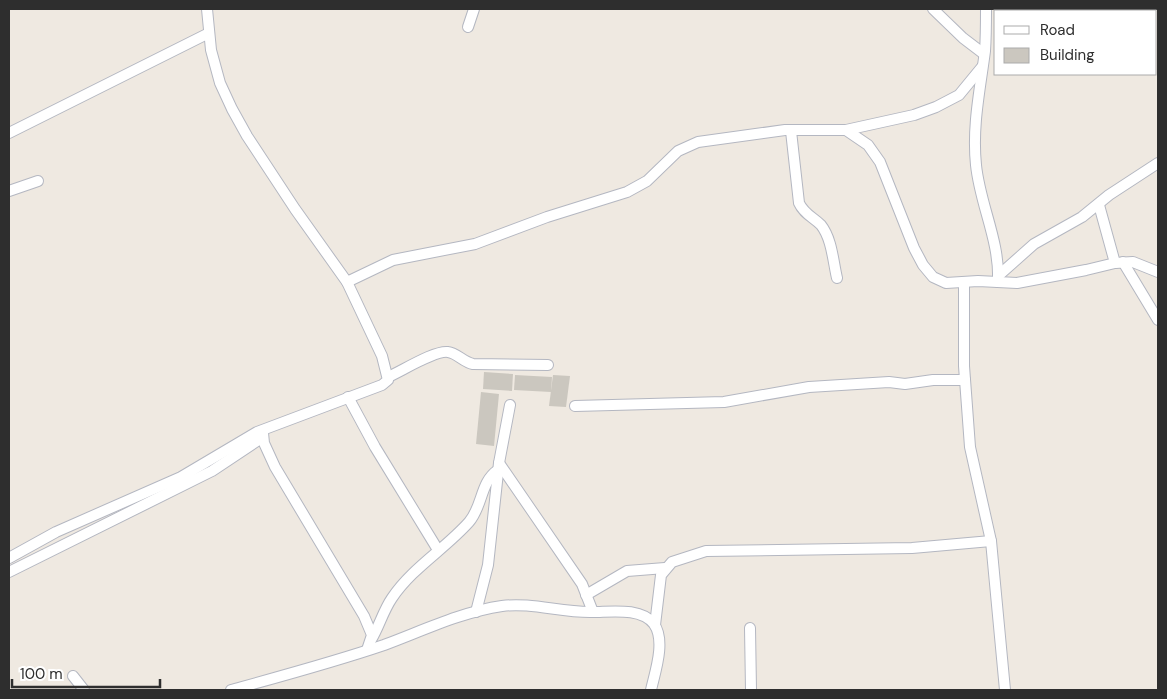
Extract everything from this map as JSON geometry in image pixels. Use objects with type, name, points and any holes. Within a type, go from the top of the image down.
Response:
[{"type":"street","points":[[207,9],[209,33],[220,83],[247,136],[295,210],[347,282],[369,324],[388,377]]},
{"type":"street","points":[[468,26],[474,9]]},
{"type":"street","points":[[932,9],[963,38],[984,54]]},
{"type":"street","points":[[986,9],[984,54],[975,121],[976,167],[998,255],[998,279]]},
{"type":"street","points":[[9,133],[209,33]]},
{"type":"street","points":[[347,282],[393,260],[475,244],[547,217],[627,192],[647,181],[678,151],[698,142],[791,130],[846,130],[914,115],[960,95],[982,67]]},
{"type":"street","points":[[791,130],[799,203],[803,210],[820,224],[825,232],[837,278]]},
{"type":"street","points":[[846,130],[868,145],[880,162],[923,265],[933,278],[946,283],[998,279],[1017,283],[1119,262],[1133,262],[1158,272]]},
{"type":"street","points":[[998,279],[1034,244],[1074,222],[1158,163]]},
{"type":"street","points":[[9,190],[38,181]]},
{"type":"street","points":[[1099,205],[1119,262],[1158,320]]},
{"type":"street","points":[[964,282],[965,380],[970,446],[991,541],[1005,690]]},
{"type":"street","points":[[9,558],[56,532],[181,477],[263,434],[348,397],[382,385],[388,377],[444,352],[456,354],[462,360],[473,364],[548,365]]},
{"type":"street","points":[[575,406],[724,402],[810,387],[965,380]]},
{"type":"street","points":[[348,397],[374,448],[438,550]]},
{"type":"street","points":[[476,612],[488,565],[499,467],[510,405]]},
{"type":"street","points":[[9,572],[212,471],[263,434]]},
{"type":"street","points":[[263,434],[275,467],[351,590],[370,627],[371,640]]},
{"type":"street","points":[[368,650],[392,598],[438,550],[468,523],[476,512],[487,479],[499,467]]},
{"type":"street","points":[[499,467],[582,584],[593,612]]},
{"type":"street","points":[[651,690],[659,642],[654,625],[661,575],[672,562],[706,551],[830,548],[886,549],[991,541]]},
{"type":"street","points":[[586,595],[627,571],[665,568]]},
{"type":"street","points":[[232,690],[368,650],[476,612],[504,606],[593,612],[613,611],[641,616],[654,625]]},
{"type":"street","points":[[750,628],[751,690]]},
{"type":"street","points":[[73,676],[84,690]]},
{"type":"building","points":[[484,372],[513,374],[512,391],[483,389]]},
{"type":"building","points":[[515,375],[552,377],[551,392],[514,390]]},
{"type":"building","points":[[553,375],[570,376],[566,407],[549,406]]},
{"type":"building","points":[[481,392],[499,394],[494,446],[476,444]]}]
